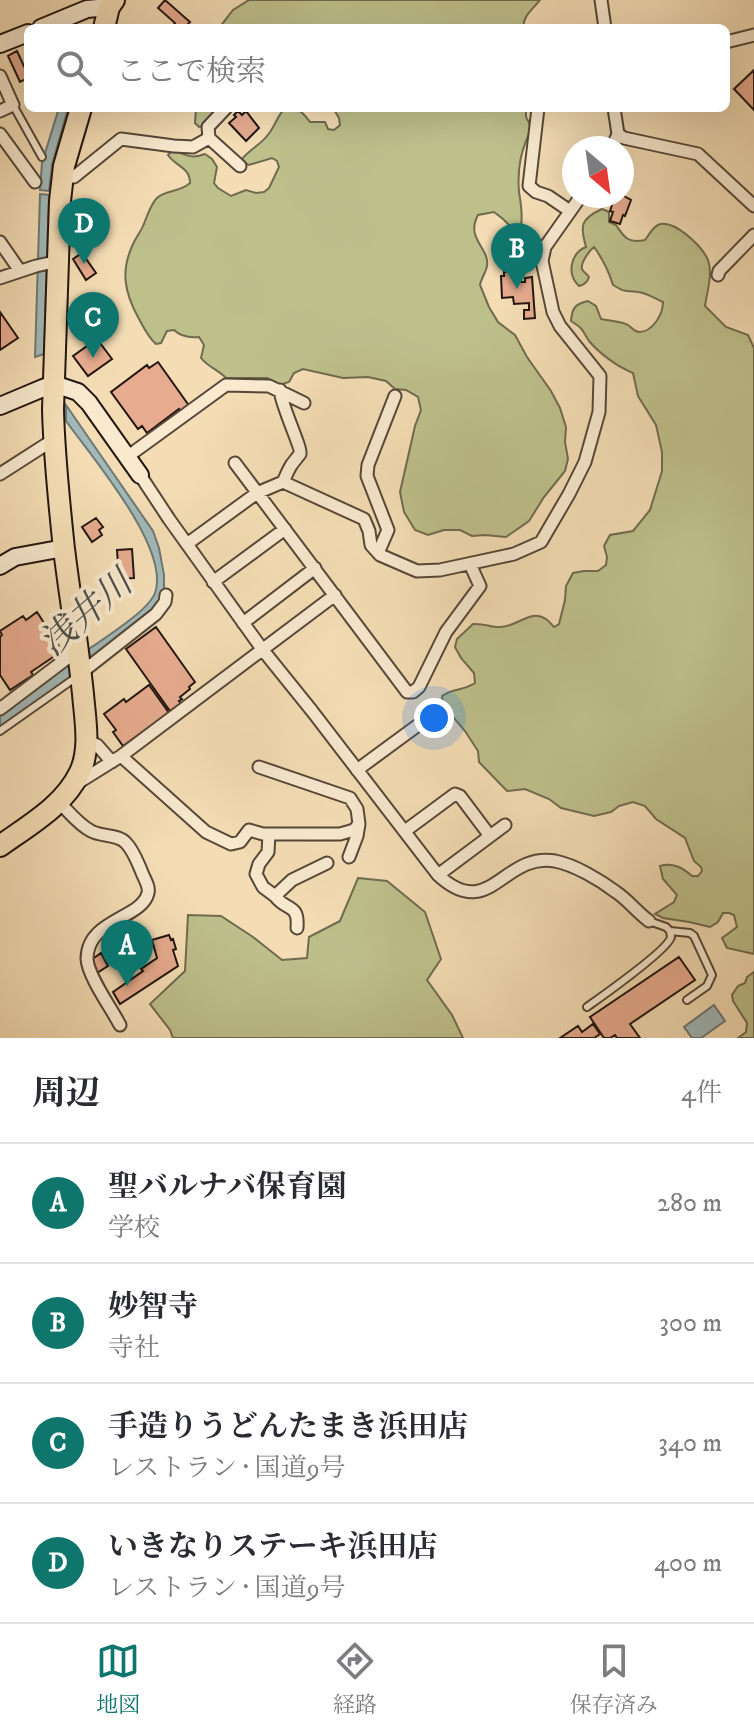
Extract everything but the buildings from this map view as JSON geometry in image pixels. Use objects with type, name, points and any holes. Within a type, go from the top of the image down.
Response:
[{"type":"highway","points":[[105,24],[108,2]]},
{"type":"highway","points":[[0,846],[65,795],[81,770],[86,740],[80,662],[53,440],[54,384],[48,263],[64,166],[80,112]]},
{"type":"street","points":[[601,0],[604,24]]},
{"type":"street","points":[[51,24],[108,2]]},
{"type":"street","points":[[0,44],[24,35]]},
{"type":"street","points":[[730,41],[754,35]]},
{"type":"street","points":[[0,76],[13,105],[0,111]]},
{"type":"street","points":[[222,112],[208,127],[209,138],[240,166]]},
{"type":"street","points":[[538,112],[529,186],[570,211]]},
{"type":"street","points":[[615,112],[618,134],[624,138],[698,154],[754,206]]},
{"type":"street","points":[[0,134],[35,182]]},
{"type":"street","points":[[63,177],[74,177],[121,139],[193,147],[209,138]]},
{"type":"street","points":[[283,482],[364,519],[371,545],[378,553],[417,571],[428,572],[514,554],[541,542],[577,478],[599,412],[600,376],[560,326],[553,312],[542,261],[545,247],[572,208]]},
{"type":"street","points":[[718,275],[754,235]]},
{"type":"street","points":[[0,242],[20,271]]},
{"type":"street","points":[[0,278],[48,263]]},
{"type":"street","points":[[1,403],[54,384],[83,395],[262,649],[438,875],[450,886],[468,893],[488,887],[529,862],[557,862],[615,891],[649,921]]},
{"type":"street","points":[[127,457],[223,386],[262,385],[280,390],[304,403]]},
{"type":"street","points":[[187,544],[257,493],[283,482],[299,456],[301,449],[283,409],[280,390]]},
{"type":"street","points":[[378,553],[388,530],[367,476],[368,465],[395,396]]},
{"type":"street","points":[[0,474],[53,440]]},
{"type":"street","points":[[235,463],[407,692],[419,687],[446,632],[480,586],[470,564]]},
{"type":"street","points":[[213,582],[285,529]]},
{"type":"street","points":[[0,566],[15,557],[64,548]]},
{"type":"street","points":[[243,623],[315,568]]},
{"type":"street","points":[[0,709],[156,614],[166,595]]},
{"type":"street","points":[[120,1025],[90,973],[88,948],[99,931],[143,901],[148,895],[148,887],[124,841],[88,830],[65,795],[335,595]]},
{"type":"street","points":[[357,770],[425,720]]},
{"type":"street","points":[[86,740],[116,759],[221,841],[235,844],[249,830],[269,834],[340,834],[354,830],[359,824]]},
{"type":"street","points":[[259,767],[350,798],[357,809],[359,824],[349,857]]},
{"type":"street","points":[[405,831],[455,794],[460,796],[490,836]]},
{"type":"street","points":[[438,875],[505,825]]},
{"type":"street","points":[[269,834],[268,852],[256,874],[263,887],[295,911],[297,928]]},
{"type":"street","points":[[275,896],[292,880],[327,863]]},
{"type":"lane","points":[[13,105],[42,157]]},
{"type":"lane","points":[[0,731],[80,662]]},
{"type":"lane","points":[[649,921],[670,931],[694,936],[712,975],[707,986],[687,1000]]},
{"type":"lane","points":[[587,1007],[666,944],[671,938],[670,931]]},
{"type":"green space","points":[[249,0],[540,0],[524,24],[222,24],[233,10]]},
{"type":"green space","points":[[196,112],[219,112],[207,125],[199,127],[195,123]]},
{"type":"green space","points":[[300,112],[310,122],[325,122],[328,129],[334,130],[340,125],[335,112],[526,112],[532,128],[519,167],[521,226],[514,230],[494,212],[478,215],[474,231],[487,260],[480,285],[498,322],[515,335],[560,408],[566,427],[568,459],[565,471],[529,521],[506,537],[472,536],[460,530],[444,530],[428,535],[415,530],[404,512],[400,492],[421,410],[418,397],[406,390],[395,389],[386,381],[368,377],[343,378],[303,369],[294,373],[289,382],[280,385],[267,378],[226,378],[201,358],[204,345],[199,337],[167,331],[161,343],[156,344],[139,319],[127,290],[125,272],[130,252],[157,198],[190,183],[185,170],[168,155],[171,152],[190,156],[205,154],[217,167],[214,183],[231,196],[246,190],[264,192],[279,167],[277,161],[272,158],[249,165],[242,159],[267,136],[280,114]]},
{"type":"green space","points":[[602,209],[609,212],[609,222],[630,240],[645,240],[656,226],[664,224],[679,229],[693,241],[705,254],[709,265],[705,306],[726,327],[748,335],[754,348],[754,954],[727,948],[722,938],[737,927],[734,915],[723,913],[718,922],[710,927],[655,914],[674,902],[677,895],[663,879],[660,866],[678,866],[692,876],[698,876],[702,871],[694,861],[685,838],[656,819],[645,806],[633,802],[594,816],[561,808],[525,789],[507,791],[479,762],[478,751],[443,705],[442,696],[475,683],[474,673],[455,647],[457,639],[473,624],[507,626],[540,616],[554,627],[559,624],[566,586],[573,573],[598,571],[606,565],[604,546],[610,535],[633,531],[650,510],[662,471],[662,452],[656,425],[638,396],[633,373],[604,355],[571,321],[575,307],[588,301],[596,306],[601,319],[625,324],[638,332],[653,326],[661,312],[663,302],[613,285],[594,247],[582,266],[589,277],[587,281],[579,286],[572,276],[574,259],[586,247],[584,224],[589,216]]},
{"type":"green space","points":[[358,878],[387,881],[425,912],[441,959],[427,980],[452,1015],[463,1038],[173,1038],[150,1004],[185,971],[188,915],[221,916],[282,960],[307,958],[309,937],[340,921]]},
{"type":"green space","points":[[754,972],[754,1038],[738,1038],[746,1032],[747,1023],[732,995]]},
{"type":"water","points":[[58,112],[67,112],[52,165],[49,191],[40,190],[42,163]]},
{"type":"water","points":[[40,194],[49,195],[44,354],[35,357]]},
{"type":"water","points":[[66,405],[153,531],[164,575],[164,597],[160,606],[90,663],[89,649],[126,623],[151,600],[157,574],[151,552],[126,504],[66,421]]},
{"type":"water","points":[[69,663],[70,677],[0,728],[0,715]]},
{"type":"water","points":[[714,1005],[725,1021],[701,1038],[692,1038],[684,1027]]},
{"type":"place","name":"いきなりステーキ浜田店","points":[[84,264]]},
{"type":"place","name":"妙智寺","points":[[517,289]]},
{"type":"place","name":"手造りうどんたまき浜田店","points":[[93,358]]},
{"type":"place","name":"聖バルナバ保育園","points":[[127,986]]},
{"type":"water label","name":"浅井川","points":[[85,612]]}]
